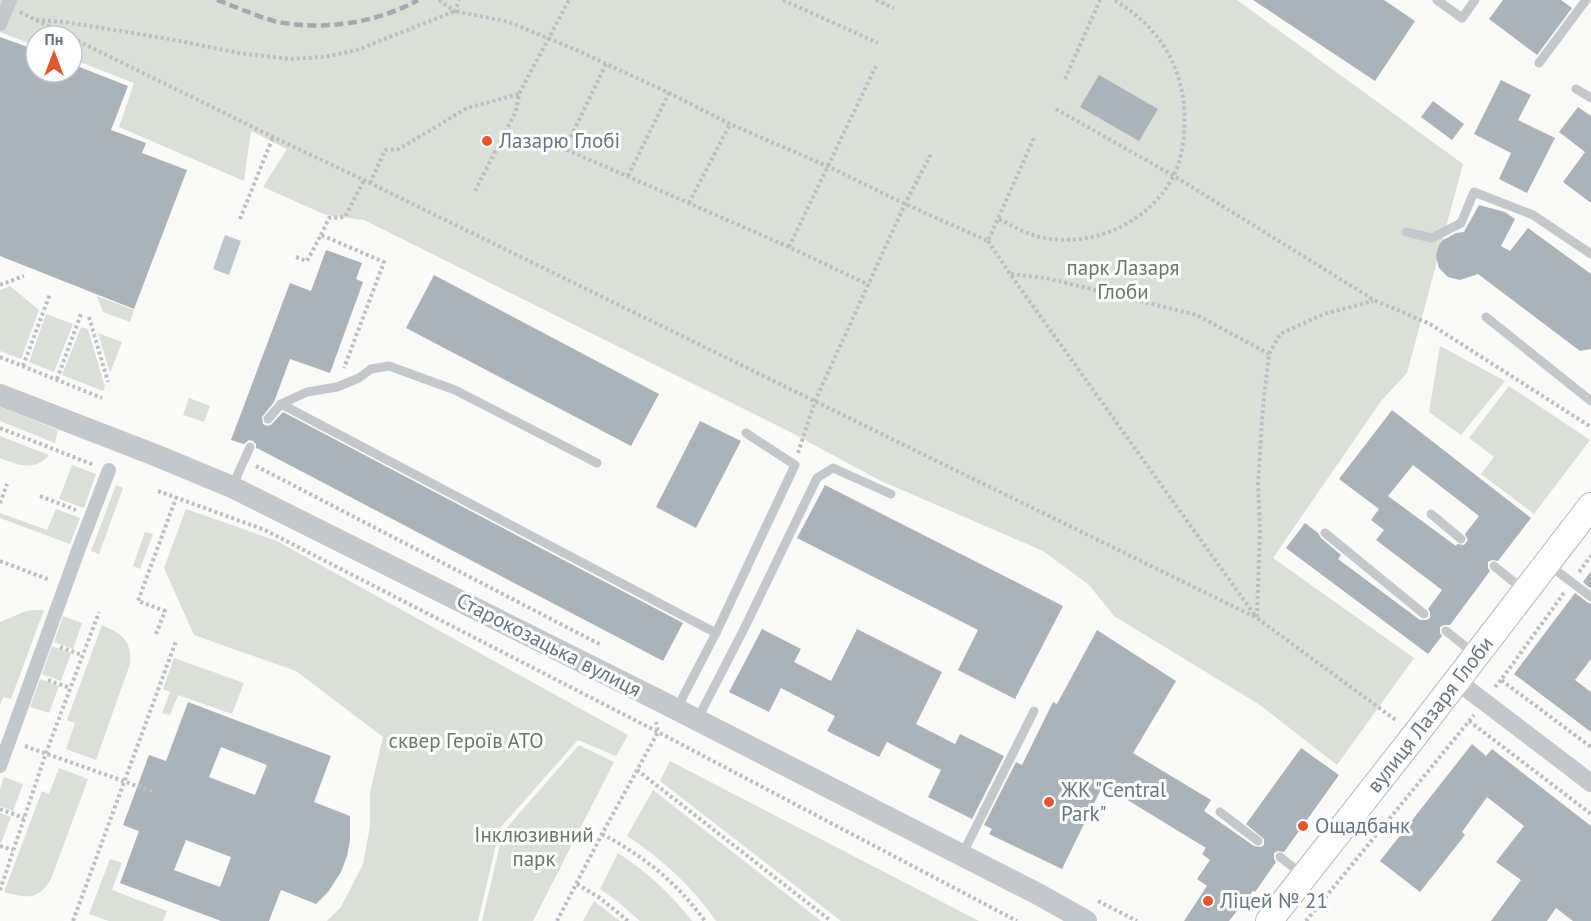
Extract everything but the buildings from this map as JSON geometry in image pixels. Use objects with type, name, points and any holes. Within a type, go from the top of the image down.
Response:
[{"type":"main road","name":"вулиця Лазаря Глоби","points":[[1269,921],[1591,506]]},
{"type":"street","points":[[0,24],[9,2]]},
{"type":"street","name":"Старокозацька вулиця","points":[[0,395],[232,487],[666,714],[697,720],[1038,894],[1086,921]]},
{"type":"street","points":[[0,766],[109,470]]},
{"type":"street","points":[[1457,681],[1591,783]]},
{"type":"lane","points":[[1437,0],[1462,18],[1475,0]]},
{"type":"lane","points":[[1539,63],[1586,0]]},
{"type":"lane","points":[[1576,89],[1591,98]]},
{"type":"lane","points":[[1406,232],[1432,238],[1461,223],[1474,192],[1533,215],[1591,254]]},
{"type":"lane","points":[[1486,317],[1591,401]]},
{"type":"lane","points":[[267,419],[281,404],[307,392],[337,387],[359,378],[371,369],[389,366],[455,390],[597,463]]},
{"type":"lane","points":[[281,404],[716,633]]},
{"type":"lane","points":[[666,714],[716,633],[795,465],[746,434]]},
{"type":"lane","points":[[232,487],[250,447]]},
{"type":"lane","points":[[697,720],[818,478],[833,468],[891,494]]},
{"type":"lane","points":[[1431,514],[1461,539]]},
{"type":"lane","points":[[1325,533],[1424,614]]},
{"type":"lane","points":[[1547,563],[1591,597]]},
{"type":"lane","points":[[1494,566],[1525,592]]},
{"type":"lane","points":[[1446,631],[1477,655]]},
{"type":"lane","points":[[962,855],[1034,711]]},
{"type":"lane","points":[[1220,812],[1258,842]]},
{"type":"lane","points":[[1280,857],[1304,875]]},
{"type":"path","points":[[439,0],[455,11],[509,22],[606,64],[988,241],[1257,618]]},
{"type":"path","points":[[36,20],[65,22],[239,53],[289,59],[324,57],[357,50],[455,11],[459,0]]},
{"type":"path","points":[[475,191],[516,111],[519,94],[569,0]]},
{"type":"path","points":[[783,0],[878,43]]},
{"type":"path","points":[[876,0],[894,8]]},
{"type":"path","points":[[1065,79],[1100,0]]},
{"type":"path","points":[[999,219],[1021,231],[1046,238],[1071,240],[1096,236],[1120,228],[1141,214],[1159,197],[1174,176],[1183,146],[1186,116],[1182,85],[1171,56],[1153,30],[1130,9],[1114,0]]},
{"type":"path","points":[[9,2],[44,24]]},
{"type":"path","points":[[84,44],[1257,618],[1415,735]]},
{"type":"path","points":[[606,64],[565,149],[869,285]]},
{"type":"path","points":[[789,248],[876,66]]},
{"type":"path","points":[[628,176],[669,93]]},
{"type":"path","points":[[370,183],[385,150],[399,149],[467,108],[519,94]]},
{"type":"path","points":[[1056,109],[1174,176],[1374,300],[1430,324],[1591,427]]},
{"type":"path","points":[[689,203],[730,123]]},
{"type":"path","points":[[240,219],[273,137]]},
{"type":"path","points":[[988,241],[1034,138]]},
{"type":"path","points":[[795,465],[815,401],[905,204],[932,152]]},
{"type":"path","points":[[296,257],[307,261],[328,218],[345,217],[364,180]]},
{"type":"path","points":[[321,235],[384,262],[337,387]]},
{"type":"path","points":[[1010,274],[1046,278],[1197,315],[1269,354]]},
{"type":"path","points":[[0,285],[24,276]]},
{"type":"path","points":[[24,366],[50,294]]},
{"type":"path","points":[[1257,618],[1260,530],[1258,483],[1269,354],[1280,334],[1324,314],[1374,300]]},
{"type":"path","points":[[57,379],[81,314]]},
{"type":"path","points":[[89,317],[108,382]]},
{"type":"path","points":[[0,357],[102,398]]},
{"type":"path","points":[[0,428],[109,470]]},
{"type":"path","points":[[0,503],[7,484]]},
{"type":"path","points":[[158,491],[265,530],[658,732],[1017,921]]},
{"type":"path","points":[[40,496],[92,516]]},
{"type":"path","points":[[156,634],[165,611],[138,601],[176,498]]},
{"type":"path","points":[[1591,556],[1501,680],[1591,747]]},
{"type":"path","points":[[0,561],[66,585]]},
{"type":"path","points":[[0,890],[46,753],[99,612]]},
{"type":"path","points":[[73,921],[176,641]]},
{"type":"path","points":[[45,642],[82,656]]},
{"type":"path","points":[[33,674],[70,688]]},
{"type":"path","points":[[557,921],[666,714]]},
{"type":"path","points":[[1306,921],[1469,721],[1591,814]]},
{"type":"path","points":[[9,740],[154,792]]},
{"type":"path","points":[[637,770],[831,921]]},
{"type":"path","points":[[0,809],[24,818]]},
{"type":"path","points":[[602,834],[649,862],[688,899],[705,921]]},
{"type":"path","points":[[0,846],[13,850]]},
{"type":"path","points":[[577,884],[600,898],[628,921]]},
{"type":"green space","name":"парк Лазаря Глоби","points":[[0,0],[1237,0],[1463,164],[1407,373],[1381,401],[1273,558],[1414,658],[1337,765],[1260,705],[1114,616],[1089,585],[1043,551],[879,480],[792,433],[364,220],[326,215],[263,187],[287,149],[251,131],[244,181],[119,127],[134,83],[84,64],[84,24],[24,24],[24,41],[0,32]]},
{"type":"green space","points":[[10,286],[39,310],[21,359],[0,351],[0,290]]},
{"type":"green space","points":[[97,296],[134,310],[130,322],[103,312]]},
{"type":"green space","points":[[46,314],[73,324],[54,372],[29,362]]},
{"type":"green space","points":[[81,327],[88,329],[105,387],[103,391],[62,375]]},
{"type":"green space","points":[[98,333],[122,342],[110,373]]},
{"type":"green space","points":[[1440,346],[1505,381],[1461,435],[1429,412]]},
{"type":"green space","points":[[1509,386],[1590,440],[1534,514],[1481,474],[1494,457],[1469,438]]},
{"type":"green space","points":[[189,398],[210,406],[204,422],[183,415]]},
{"type":"green space","points":[[0,407],[58,430],[55,443],[0,421]]},
{"type":"green space","points":[[0,436],[49,455],[38,464],[26,466],[0,458]]},
{"type":"green space","points":[[72,465],[96,474],[84,508],[59,499]]},
{"type":"green space","points":[[116,485],[123,488],[99,554],[91,551]]},
{"type":"green space","points":[[56,509],[80,518],[70,544],[0,518],[0,513],[47,530]]},
{"type":"green space","name":"сквер Героїв АТО","points":[[186,509],[277,541],[628,735],[616,756],[578,740],[500,828],[478,921],[327,921],[341,907],[363,864],[370,826],[370,792],[383,737],[296,671],[194,635],[164,568]]},
{"type":"green space","points":[[145,532],[153,534],[140,569],[133,566]]},
{"type":"green space","points":[[44,610],[11,699],[3,697],[0,705],[0,622],[26,611]]},
{"type":"green space","points":[[63,616],[82,623],[73,649],[54,642]]},
{"type":"green space","points":[[102,625],[120,635],[127,643],[130,664],[96,760],[66,749],[75,723],[67,720]]},
{"type":"green space","points":[[52,646],[71,653],[61,681],[42,674]]},
{"type":"green space","points":[[174,658],[244,683],[232,714],[178,695],[170,715],[162,713],[170,692],[163,689]]},
{"type":"green space","points":[[40,679],[59,686],[49,713],[30,707]]},
{"type":"green space","name":"Інклюзивний парк","points":[[579,745],[614,762],[533,921],[482,921],[503,832]]},
{"type":"green space","points":[[670,761],[979,921],[841,921],[660,781]]},
{"type":"green space","points":[[59,768],[88,779],[51,879],[41,891],[31,896],[4,892],[42,791],[49,794]]},
{"type":"green space","points":[[4,777],[23,784],[13,811],[0,806],[0,789]]},
{"type":"green space","points":[[653,790],[821,921],[716,921],[676,874],[627,836]]},
{"type":"green space","points":[[0,813],[11,817],[1,843],[0,843]]},
{"type":"green space","points":[[618,853],[658,884],[692,921],[640,921],[600,889]]},
{"type":"green space","points":[[110,859],[122,863],[112,890],[167,911],[163,921],[109,921],[89,914]]},
{"type":"green space","points":[[594,901],[620,921],[583,921]]},
{"type":"shaded area","points":[[225,235],[241,241],[229,275],[213,269]]},
{"type":"railway","points":[[217,0],[278,22],[308,25],[357,22],[388,13],[418,0]]},
{"type":"place","name":"Лазарю Глобі","points":[[487,141]]},
{"type":"place","name":"ЖК \"Central Park\"","points":[[1049,802]]},
{"type":"place","name":"Ощадбанк","points":[[1303,826]]},
{"type":"place","name":"Ліцей № 21","points":[[1208,901]]}]
